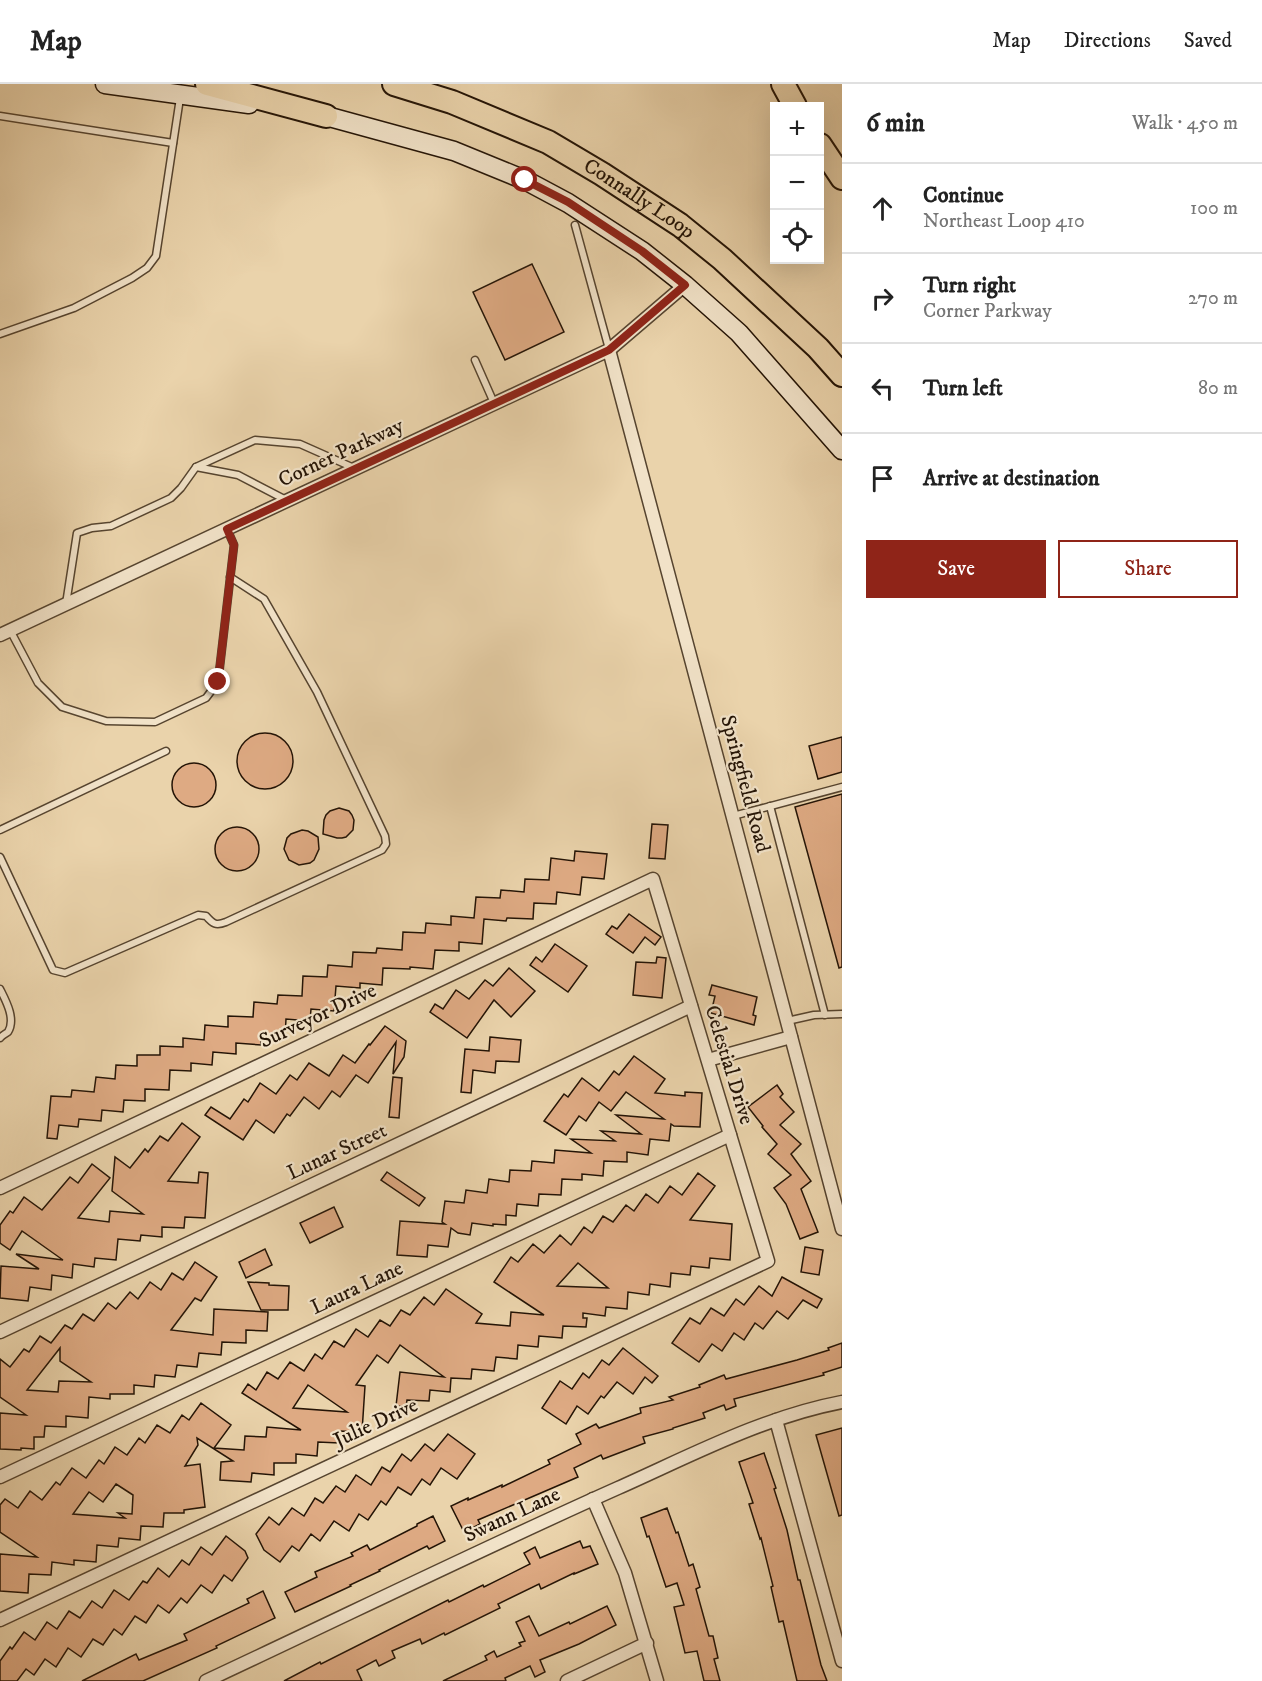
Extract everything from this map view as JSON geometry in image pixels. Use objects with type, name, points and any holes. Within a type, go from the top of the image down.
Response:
[{"type":"highway","points":[[207,84],[326,116]]},
{"type":"highway","name":"Connally Loop","points":[[394,84],[452,102],[548,142],[602,174],[680,225],[722,259],[818,348],[842,375]]},
{"type":"highway","points":[[783,84],[793,102]]},
{"type":"highway","points":[[824,152],[842,178]]},
{"type":"main road","points":[[105,84],[326,116],[454,152],[525,180],[568,202],[642,251],[685,285],[739,333],[842,450]]},
{"type":"street","name":"Corner Parkway","points":[[5,632],[609,350],[685,285]]},
{"type":"street","name":"Springfield Road","points":[[609,350],[842,1229]]},
{"type":"street","name":"Celestial Drive","points":[[653,879],[768,1261]]},
{"type":"street","name":"Surveyor Drive","points":[[0,1188],[653,879]]},
{"type":"street","name":"Lunar Street","points":[[0,1332],[691,1006]]},
{"type":"street","points":[[708,1060],[791,1037]]},
{"type":"street","name":"Laura Lane","points":[[0,1477],[730,1134]]},
{"type":"street","name":"Julie Drive","points":[[0,1620],[768,1261]]},
{"type":"street","name":"Swann Lane","points":[[206,1681],[593,1499],[724,1441],[776,1420],[820,1406],[842,1402]]},
{"type":"street","points":[[776,1420],[842,1661]]},
{"type":"street","points":[[593,1499],[625,1573],[657,1681]]},
{"type":"street","points":[[567,1681],[647,1643]]},
{"type":"lane","points":[[0,334],[74,308],[147,268],[156,256],[181,94]]},
{"type":"lane","points":[[0,116],[173,143]]},
{"type":"lane","points":[[575,225],[609,350]]},
{"type":"lane","points":[[474,360],[494,403]]},
{"type":"lane","points":[[66,604],[77,533],[92,528],[111,526],[171,498],[196,467],[255,440],[300,444],[354,469]]},
{"type":"lane","points":[[196,467],[238,475],[287,500]]},
{"type":"lane","points":[[5,632],[38,683],[62,707],[106,721],[155,722],[206,699],[218,682],[234,545],[227,529]]},
{"type":"lane","points":[[0,857],[53,969],[65,973],[198,915],[206,916],[212,923],[218,925],[226,922],[382,849],[386,844],[385,836],[317,692],[264,599],[230,577]]},
{"type":"lane","points":[[0,830],[166,752]]},
{"type":"lane","points":[[733,816],[842,787]]},
{"type":"lane","points":[[770,806],[825,1015]]},
{"type":"lane","points":[[0,989],[8,1006],[10,1021],[8,1032],[0,1038]]},
{"type":"lane","points":[[787,1021],[814,1015],[842,1014]]},
{"type":"building","points":[[532,264],[564,332],[505,360],[473,292]]},
{"type":"building","points":[[259,733],[271,733],[281,737],[289,745],[293,761],[289,777],[281,785],[271,789],[259,789],[249,785],[241,777],[237,767],[237,755],[241,745],[249,737]]},
{"type":"building","points":[[842,737],[842,772],[818,779],[809,746]]},
{"type":"building","points":[[194,763],[203,764],[210,769],[215,776],[215,794],[210,801],[203,806],[194,807],[185,806],[178,801],[173,794],[172,785],[173,776],[178,769],[185,764]]},
{"type":"building","points":[[842,794],[842,967],[839,968],[795,807]]},
{"type":"building","points":[[339,808],[349,811],[352,815],[353,830],[342,838],[323,834],[326,815]]},
{"type":"building","points":[[652,824],[668,825],[665,859],[649,858]]},
{"type":"building","points":[[237,827],[246,828],[253,833],[258,840],[258,858],[253,865],[246,870],[237,871],[228,870],[221,865],[216,858],[215,849],[216,840],[221,833],[228,828]]},
{"type":"building","points":[[302,830],[318,837],[319,849],[314,860],[299,865],[289,860],[284,849],[287,838]]},
{"type":"building","points":[[575,851],[607,854],[604,879],[582,877],[580,895],[557,892],[556,904],[534,903],[533,919],[507,918],[506,921],[484,919],[482,944],[459,942],[459,951],[435,950],[433,969],[383,968],[382,985],[360,983],[360,988],[336,986],[334,1011],[311,1009],[310,1021],[286,1019],[285,1038],[261,1036],[261,1045],[236,1043],[236,1054],[213,1052],[212,1065],[191,1063],[191,1071],[170,1070],[169,1090],[145,1089],[145,1101],[124,1100],[123,1112],[102,1110],[101,1121],[79,1119],[78,1127],[59,1125],[57,1139],[47,1138],[51,1096],[71,1097],[72,1090],[94,1092],[96,1077],[115,1079],[116,1065],[137,1066],[137,1055],[160,1055],[160,1046],[183,1047],[183,1038],[204,1040],[205,1025],[228,1027],[228,1016],[253,1017],[254,1002],[277,1004],[278,995],[302,996],[303,976],[327,977],[328,965],[352,967],[353,952],[376,953],[377,948],[402,950],[403,932],[425,933],[426,923],[451,925],[451,916],[474,918],[476,897],[500,898],[501,890],[524,892],[525,879],[549,880],[551,858],[574,861]]},
{"type":"building","points":[[629,914],[661,937],[655,945],[645,937],[633,953],[606,934],[612,926],[617,929]]},
{"type":"building","points":[[555,944],[587,966],[568,992],[530,965],[536,957],[542,962]]},
{"type":"building","points":[[657,957],[666,958],[662,998],[633,995],[636,962],[656,963]]},
{"type":"building","points":[[509,968],[535,991],[511,1017],[494,1000],[467,1038],[430,1012],[435,1004],[443,1009],[456,990],[469,999],[485,980],[493,986]]},
{"type":"building","points":[[712,985],[757,997],[753,1015],[756,1016],[754,1025],[711,1013],[715,996],[709,995]]},
{"type":"building","points":[[385,1026],[406,1041],[404,1057],[393,1074],[396,1042],[368,1083],[356,1075],[340,1097],[332,1091],[319,1109],[304,1097],[290,1116],[287,1114],[274,1133],[256,1120],[243,1140],[205,1115],[211,1107],[230,1119],[244,1099],[248,1102],[260,1083],[276,1094],[290,1075],[297,1080],[309,1063],[329,1076],[343,1055],[355,1063]]},
{"type":"building","points":[[490,1037],[521,1040],[519,1062],[496,1061],[495,1073],[473,1070],[471,1093],[461,1092],[465,1049],[489,1051]]},
{"type":"building","points":[[634,1056],[665,1079],[655,1093],[685,1096],[685,1092],[702,1093],[700,1127],[671,1124],[669,1141],[650,1139],[648,1155],[627,1152],[627,1162],[604,1161],[603,1176],[582,1174],[582,1180],[562,1179],[561,1195],[539,1194],[538,1206],[517,1204],[516,1216],[506,1215],[506,1225],[472,1223],[470,1235],[458,1233],[451,1228],[448,1247],[428,1245],[427,1257],[397,1255],[400,1221],[445,1224],[442,1222],[445,1201],[464,1203],[466,1190],[487,1193],[489,1179],[509,1182],[510,1170],[531,1171],[532,1161],[554,1163],[555,1150],[591,1153],[571,1139],[615,1141],[601,1131],[641,1134],[616,1115],[664,1119],[626,1092],[611,1111],[599,1102],[586,1121],[579,1116],[566,1135],[544,1121],[564,1094],[568,1097],[582,1078],[599,1091],[614,1071],[619,1075]]},
{"type":"building","points":[[393,1077],[402,1078],[399,1118],[389,1117]]},
{"type":"building","points":[[777,1085],[783,1094],[780,1097],[794,1112],[780,1125],[801,1144],[791,1154],[811,1181],[801,1189],[818,1232],[800,1239],[786,1204],[774,1188],[791,1175],[768,1154],[777,1144],[748,1107]]},
{"type":"building","points":[[182,1123],[200,1137],[168,1181],[198,1183],[199,1172],[208,1173],[205,1218],[185,1217],[184,1228],[162,1227],[162,1237],[141,1235],[140,1241],[118,1239],[116,1260],[95,1258],[94,1267],[73,1264],[72,1278],[52,1275],[51,1290],[30,1287],[28,1301],[0,1298],[1,1266],[39,1269],[16,1254],[63,1260],[22,1231],[10,1250],[0,1243],[0,1225],[10,1211],[13,1213],[24,1197],[42,1210],[70,1177],[78,1183],[92,1164],[110,1178],[78,1218],[109,1222],[110,1211],[143,1214],[112,1191],[115,1157],[130,1168],[145,1149],[148,1152],[160,1136],[168,1141]]},
{"type":"building","points":[[387,1172],[425,1198],[419,1206],[381,1180]]},
{"type":"building","points":[[698,1173],[715,1186],[690,1220],[732,1224],[730,1260],[710,1258],[709,1268],[691,1266],[690,1275],[671,1273],[670,1287],[650,1284],[649,1295],[628,1292],[627,1309],[606,1307],[605,1316],[583,1313],[583,1318],[587,1318],[586,1327],[563,1326],[562,1338],[539,1336],[538,1347],[518,1345],[517,1359],[496,1357],[494,1371],[472,1369],[471,1379],[451,1378],[450,1392],[430,1390],[429,1401],[407,1400],[406,1407],[396,1406],[400,1372],[444,1377],[400,1345],[388,1363],[377,1355],[356,1385],[365,1386],[362,1432],[340,1431],[339,1443],[318,1442],[317,1456],[296,1454],[296,1463],[274,1463],[274,1475],[252,1473],[251,1482],[220,1480],[221,1462],[233,1461],[197,1438],[198,1445],[185,1466],[200,1464],[205,1507],[184,1510],[184,1513],[164,1513],[163,1527],[141,1526],[140,1540],[119,1538],[118,1547],[97,1545],[96,1562],[74,1560],[74,1565],[52,1562],[51,1575],[29,1574],[28,1593],[0,1591],[0,1554],[37,1557],[0,1532],[0,1505],[5,1499],[18,1508],[30,1491],[42,1500],[56,1482],[60,1485],[72,1468],[86,1478],[99,1460],[104,1464],[115,1447],[127,1455],[139,1438],[145,1443],[157,1425],[170,1433],[182,1415],[189,1420],[201,1403],[231,1425],[214,1448],[244,1450],[245,1436],[266,1437],[267,1427],[301,1430],[242,1393],[248,1384],[256,1390],[267,1372],[278,1379],[290,1362],[304,1371],[315,1354],[322,1359],[334,1341],[344,1347],[356,1329],[368,1337],[380,1320],[390,1326],[401,1310],[410,1315],[424,1297],[434,1305],[446,1289],[482,1314],[476,1323],[510,1326],[511,1312],[544,1315],[494,1282],[511,1257],[518,1262],[533,1244],[544,1253],[560,1235],[571,1245],[584,1227],[592,1233],[603,1216],[613,1222],[626,1205],[634,1211],[646,1194],[658,1203],[670,1186],[682,1195]],"holes":[[[578,1263],[608,1288],[557,1286]],[[308,1385],[347,1412],[293,1408]],[[116,1484],[133,1495],[132,1514],[118,1513],[125,1518],[73,1514],[89,1492],[103,1502]]]},
{"type":"building","points":[[334,1207],[343,1227],[310,1243],[300,1223]]},
{"type":"building","points":[[805,1247],[823,1250],[819,1275],[801,1272]]},
{"type":"building","points":[[265,1249],[272,1265],[246,1278],[239,1262]]},
{"type":"building","points":[[195,1262],[217,1277],[201,1301],[195,1298],[171,1330],[213,1335],[214,1309],[268,1312],[267,1331],[246,1330],[246,1343],[222,1342],[221,1355],[199,1353],[197,1367],[177,1365],[175,1377],[155,1375],[154,1387],[134,1385],[134,1394],[110,1394],[110,1399],[89,1397],[88,1418],[66,1416],[66,1427],[45,1426],[44,1437],[34,1437],[34,1449],[0,1449],[0,1413],[26,1415],[0,1397],[0,1359],[10,1367],[24,1349],[29,1352],[40,1336],[51,1343],[65,1325],[72,1329],[83,1314],[94,1321],[108,1303],[116,1309],[130,1292],[138,1299],[150,1282],[161,1290],[172,1273],[183,1280]],"holes":[[[60,1348],[60,1361],[91,1382],[59,1381],[58,1392],[27,1390]]]},
{"type":"building","points":[[782,1277],[822,1299],[817,1308],[803,1300],[788,1319],[777,1311],[763,1329],[755,1323],[744,1340],[734,1333],[722,1351],[712,1344],[699,1362],[672,1343],[690,1318],[700,1324],[711,1308],[724,1316],[736,1299],[744,1305],[759,1286],[772,1296]]},
{"type":"building","points":[[248,1282],[289,1286],[288,1310],[261,1310]]},
{"type":"building","points":[[842,1343],[842,1367],[823,1373],[824,1375],[734,1399],[736,1406],[726,1410],[724,1405],[703,1413],[705,1418],[643,1437],[645,1443],[603,1459],[601,1455],[574,1468],[578,1477],[478,1520],[480,1524],[464,1532],[451,1506],[502,1485],[502,1487],[550,1464],[548,1460],[581,1444],[576,1434],[596,1424],[599,1428],[641,1413],[640,1408],[673,1400],[669,1397],[700,1387],[699,1385],[724,1375],[726,1379],[797,1360],[829,1350],[828,1348]]},
{"type":"building","points":[[623,1348],[658,1376],[652,1383],[645,1377],[633,1394],[617,1382],[604,1398],[601,1396],[588,1414],[577,1406],[566,1424],[542,1408],[560,1381],[572,1389],[583,1373],[589,1378],[602,1360],[609,1365]]},
{"type":"building","points":[[842,1428],[842,1515],[839,1516],[816,1435]]},
{"type":"building","points":[[448,1434],[475,1454],[457,1479],[441,1468],[430,1485],[422,1479],[411,1495],[398,1487],[386,1505],[381,1501],[368,1520],[359,1514],[349,1531],[334,1521],[320,1541],[311,1534],[299,1551],[292,1546],[280,1562],[264,1550],[256,1534],[269,1517],[279,1525],[292,1508],[304,1516],[315,1498],[323,1503],[336,1486],[345,1492],[356,1475],[371,1485],[382,1467],[390,1472],[402,1454],[411,1461],[425,1444],[434,1451]]},
{"type":"building","points":[[764,1453],[776,1488],[774,1489],[787,1530],[798,1580],[800,1580],[827,1681],[797,1681],[783,1621],[779,1622],[761,1538],[749,1504],[753,1503],[739,1462]]},
{"type":"building","points":[[667,1508],[689,1566],[693,1564],[700,1587],[696,1589],[709,1636],[713,1636],[718,1658],[714,1659],[720,1681],[704,1681],[697,1651],[685,1653],[674,1607],[684,1605],[677,1583],[666,1587],[641,1518]]},
{"type":"building","points":[[433,1516],[445,1541],[429,1549],[427,1546],[295,1612],[285,1592],[317,1577],[315,1572],[353,1556],[351,1553],[367,1545],[370,1550]]},
{"type":"building","points":[[226,1536],[245,1551],[248,1558],[232,1581],[224,1575],[212,1593],[201,1585],[187,1603],[181,1598],[169,1613],[158,1605],[146,1623],[135,1616],[122,1635],[114,1629],[103,1645],[93,1639],[81,1657],[68,1648],[56,1667],[45,1659],[34,1675],[26,1669],[17,1681],[0,1681],[0,1661],[24,1632],[35,1640],[47,1622],[57,1629],[69,1611],[80,1618],[92,1601],[102,1608],[114,1590],[129,1600],[143,1581],[147,1583],[158,1568],[169,1577],[182,1560],[189,1565],[201,1547],[212,1555]]},
{"type":"building","points":[[580,1541],[583,1548],[590,1546],[598,1564],[541,1589],[539,1584],[498,1604],[500,1608],[445,1635],[444,1633],[422,1644],[420,1639],[392,1651],[395,1658],[379,1666],[376,1660],[357,1670],[362,1681],[284,1681],[448,1600],[449,1602],[483,1585],[484,1587],[530,1564],[524,1553],[535,1547],[540,1558]]},
{"type":"building","points":[[263,1591],[275,1618],[216,1646],[217,1648],[143,1681],[82,1681],[136,1654],[139,1660],[187,1640],[184,1634],[249,1603],[247,1599]]},
{"type":"building","points":[[607,1606],[616,1625],[540,1660],[545,1672],[535,1677],[530,1666],[505,1678],[506,1681],[443,1681],[487,1660],[485,1656],[494,1651],[497,1657],[521,1646],[519,1643],[525,1641],[516,1622],[529,1616],[539,1636]]},
{"type":"route","points":[[218,682],[234,545],[227,529],[609,350],[685,285],[642,251],[568,202],[525,180]]}]
